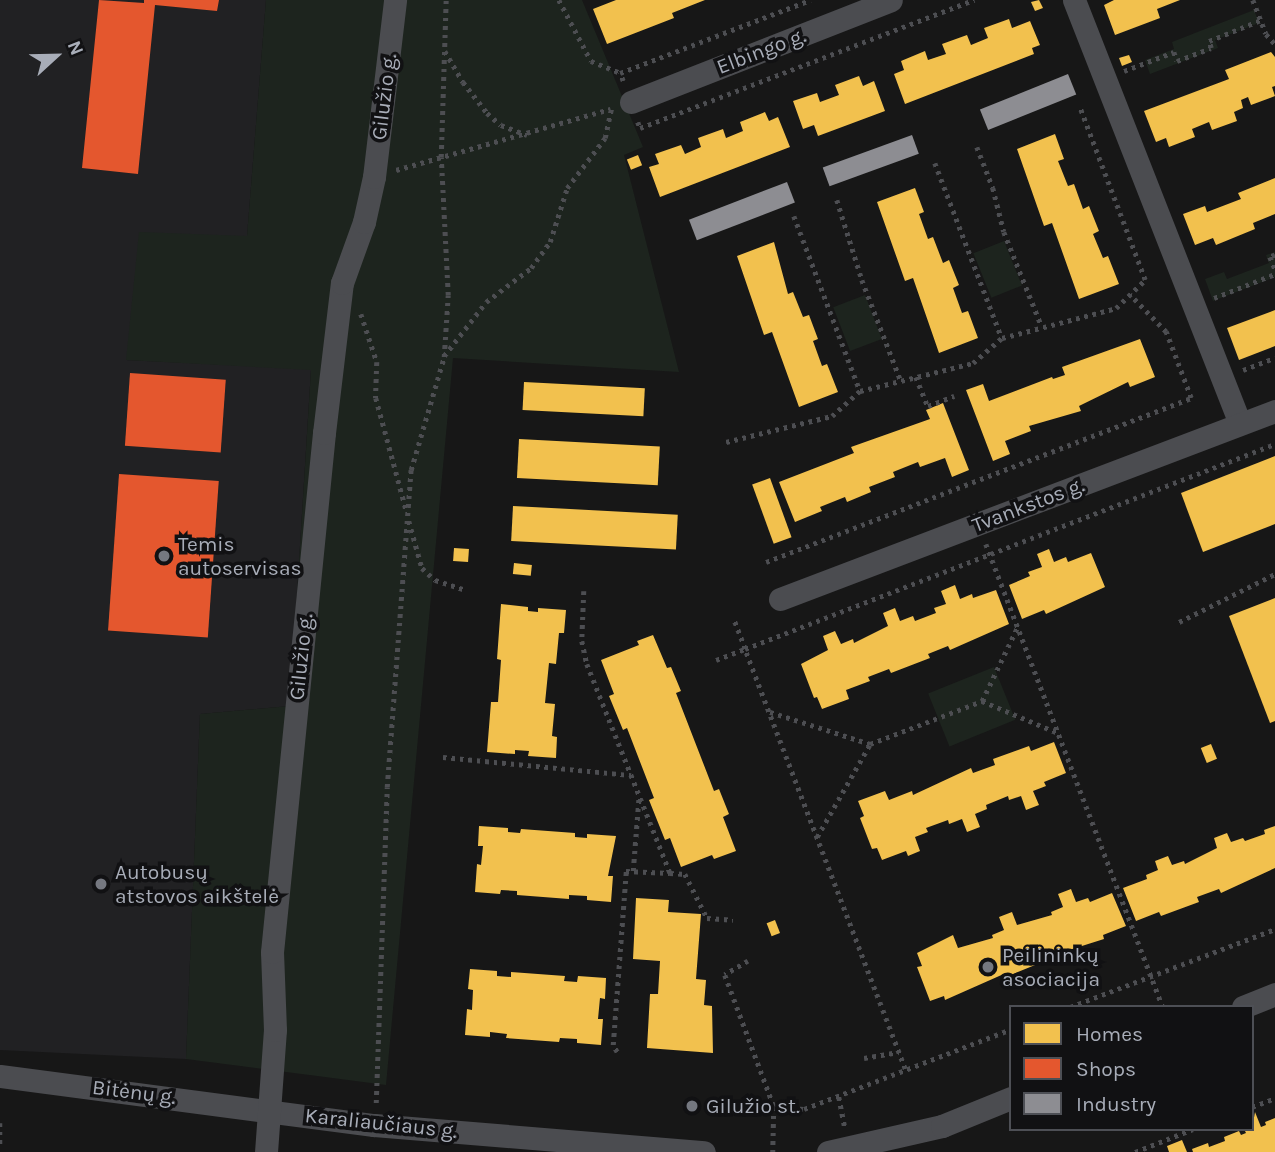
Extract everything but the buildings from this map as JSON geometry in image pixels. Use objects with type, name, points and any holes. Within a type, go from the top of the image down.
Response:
[{"type":"street","name":"Gilužio g.","points":[[266,1152],[275,1030],[273,939],[320,471],[342,283],[364,222],[374,177],[395,0]]},
{"type":"street","name":"Elbingo g.","points":[[621,106],[891,0]]},
{"type":"street","points":[[1074,0],[1240,424]]},
{"type":"street","name":"Tvankstos g.","points":[[780,599],[1275,411]]},
{"type":"street","points":[[1248,1005],[1275,995]]},
{"type":"street","name":"Bitėnų g.","points":[[0,1076],[269,1110]]},
{"type":"street","points":[[828,1152],[942,1126],[1009,1099]]},
{"type":"street","name":"Karaliaučiaus g.","points":[[269,1110],[374,1125],[704,1152]]},
{"type":"path","points":[[374,1125],[387,787],[411,470],[444,357],[448,295],[441,158],[446,0]]},
{"type":"path","points":[[559,0],[591,61],[620,73],[810,0]]},
{"type":"path","points":[[621,106],[640,128],[974,0]]},
{"type":"path","points":[[1253,0],[1266,34],[1275,44]]},
{"type":"path","points":[[1105,78],[1174,52],[1177,61],[1212,48],[1209,41],[1261,20]]},
{"type":"path","points":[[445,50],[463,82],[487,113],[500,125],[528,135]]},
{"type":"path","points":[[444,357],[486,302],[531,268],[550,242],[567,188],[605,138],[621,106],[620,73]]},
{"type":"path","points":[[374,177],[528,135],[621,106]]},
{"type":"path","points":[[726,442],[832,416],[860,391],[973,363],[1002,338],[1116,308],[1130,295],[1145,279],[1080,108]]},
{"type":"path","points":[[977,147],[993,188],[1004,232],[1042,327]]},
{"type":"path","points":[[935,163],[1002,338]]},
{"type":"path","points":[[838,200],[862,280],[901,381]]},
{"type":"path","points":[[794,216],[860,391]]},
{"type":"path","points":[[1194,306],[1275,272],[1270,257],[1275,255]]},
{"type":"path","points":[[346,271],[377,362],[376,398],[408,514],[415,552],[422,568],[435,580],[465,590]]},
{"type":"path","points":[[766,562],[1191,398],[1166,332],[1130,295]]},
{"type":"path","points":[[1222,378],[1275,358]]},
{"type":"path","points":[[916,377],[928,406],[954,396]]},
{"type":"path","points":[[716,660],[1275,444]]},
{"type":"path","points":[[978,524],[1162,1005]]},
{"type":"path","points":[[1179,622],[1275,574]]},
{"type":"path","points":[[584,591],[582,641],[587,664],[670,873]]},
{"type":"path","points":[[733,618],[905,1069]]},
{"type":"path","points":[[769,712],[870,744],[982,701],[1018,626]]},
{"type":"path","points":[[982,701],[1059,733]]},
{"type":"path","points":[[817,837],[870,744]]},
{"type":"path","points":[[443,757],[631,775]]},
{"type":"path","points":[[633,871],[639,794]]},
{"type":"path","points":[[617,1052],[613,1045],[626,871],[685,874],[707,918],[733,920]]},
{"type":"path","points":[[1075,1005],[1275,929]]},
{"type":"path","points":[[748,961],[725,975],[774,1107],[773,1152]]},
{"type":"path","points":[[774,1107],[804,1109],[1009,1030]]},
{"type":"path","points":[[864,1058],[898,1052]]},
{"type":"path","points":[[1254,1106],[1275,1098]]},
{"type":"path","points":[[0,1123],[0,1145]]},
{"type":"path","points":[[1135,1152],[1188,1131]]},
{"type":"shaded area","points":[[0,0],[266,0],[247,236],[126,360],[311,369],[290,706],[200,714],[186,1059],[0,1050]]},
{"type":"shaded area","points":[[266,0],[582,0],[643,147],[624,155],[679,372],[453,358],[386,1085],[186,1059],[200,714],[290,706],[311,370],[126,360],[139,232],[247,236]]},
{"type":"shaded area","points":[[1254,10],[1259,23],[1215,40],[1218,48],[1150,74],[1145,60],[1174,49],[1172,42]]},
{"type":"shaded area","points":[[1004,241],[1022,286],[991,298],[973,253]]},
{"type":"shaded area","points":[[1275,252],[1275,277],[1213,301],[1205,279],[1224,272],[1227,279],[1269,263],[1266,255]]},
{"type":"shaded area","points":[[865,295],[882,339],[850,351],[833,307]]},
{"type":"shaded area","points":[[994,667],[1015,720],[950,746],[928,694]]},
{"type":"place","name":"Temis autoservisas","points":[[164,556]]},
{"type":"place","name":"Autobusų atstovos aikštelė","points":[[101,884]]},
{"type":"place","name":"Peilininkų asociacija","points":[[988,967]]},
{"type":"place","name":"Gilužio st.","points":[[692,1106]]}]
